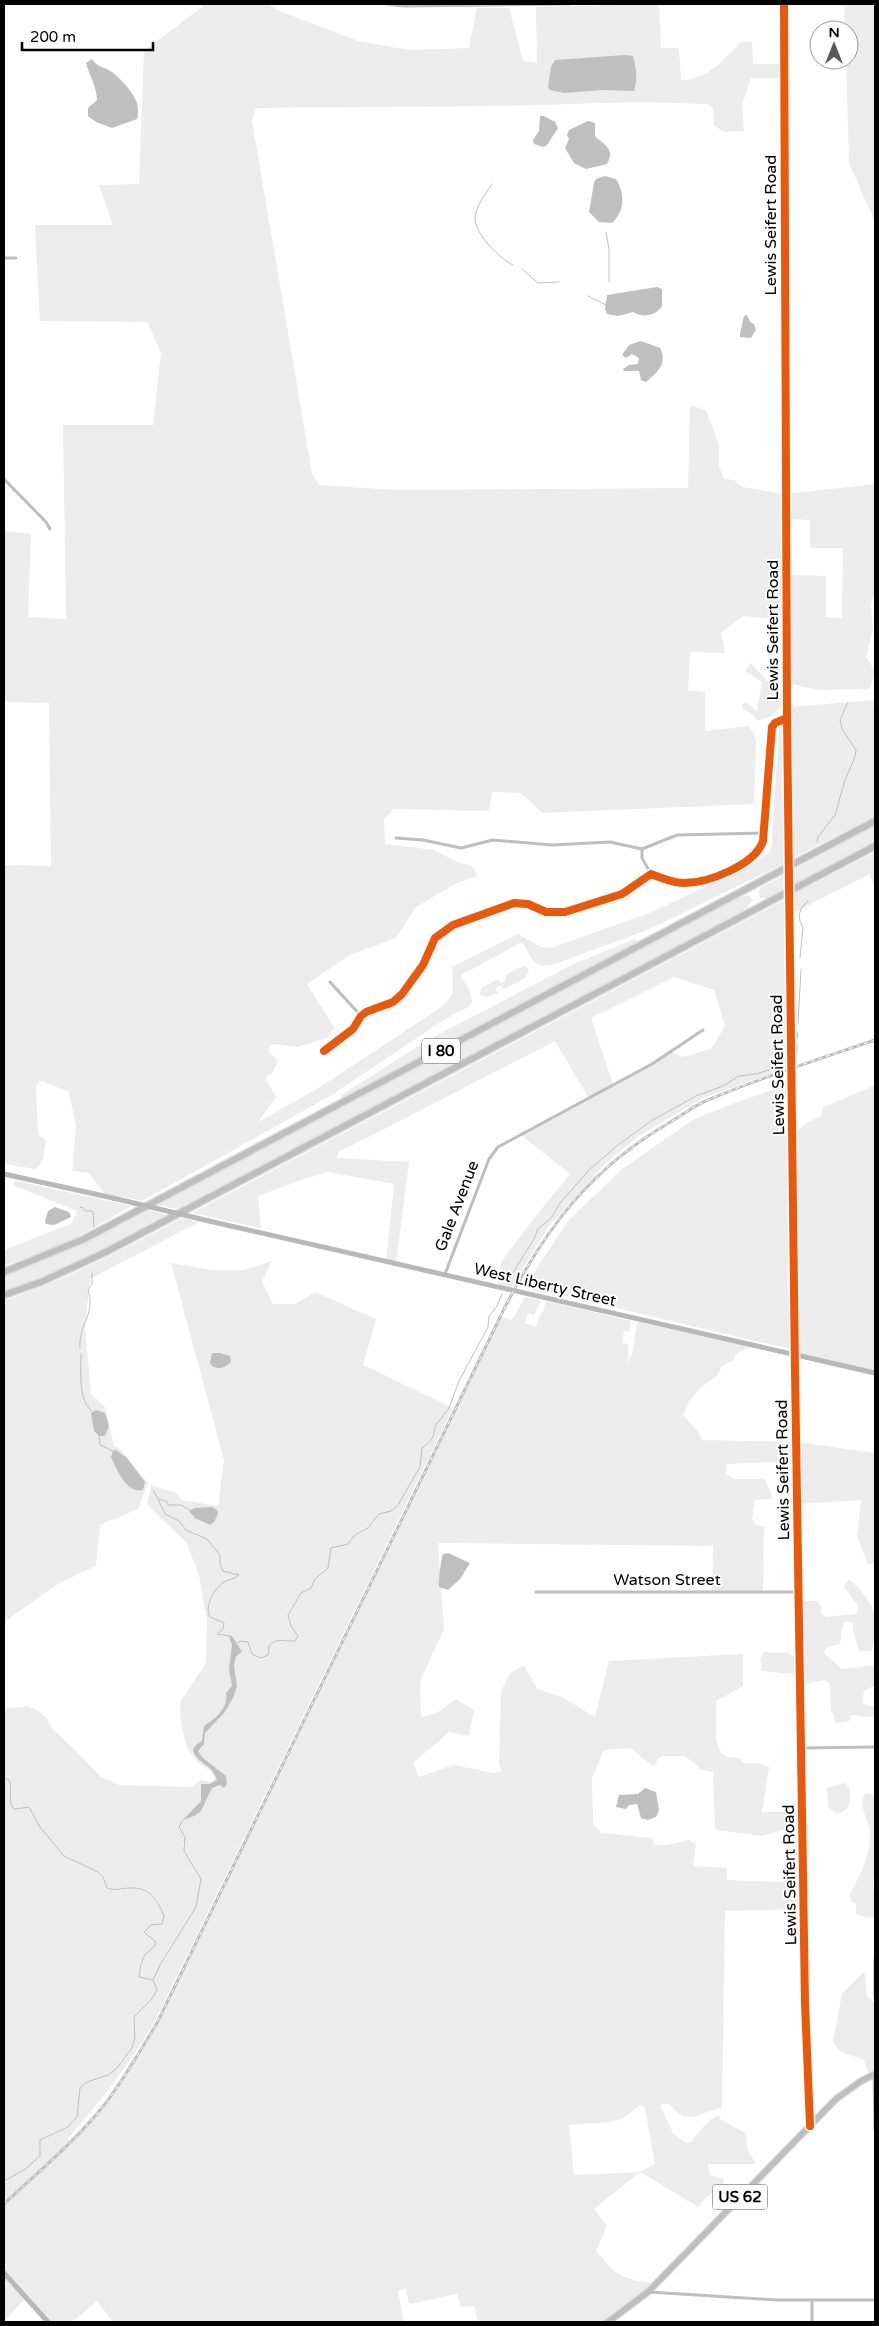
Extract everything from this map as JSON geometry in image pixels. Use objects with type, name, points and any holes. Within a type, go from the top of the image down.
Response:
[{"type":"highway","name":"I 80","points":[[4,1272],[84,1239],[875,821]]},
{"type":"highway","name":"I 80","points":[[4,1296],[104,1254],[875,846]]},
{"type":"main road","name":"US 62","points":[[608,2322],[648,2292],[810,2126],[850,2088],[875,2075]]},
{"type":"street","points":[[386,4],[404,6],[569,4]]},
{"type":"street","name":"Lewis Seifert Road","points":[[784,4],[787,718],[798,1592],[805,2003],[810,2126]]},
{"type":"street","points":[[4,258],[16,258]]},
{"type":"street","points":[[4,479],[46,522],[50,529]]},
{"type":"street","points":[[642,849],[642,858],[651,874],[683,883],[714,876],[749,860],[760,847],[764,833],[772,728],[775,723],[787,718]]},
{"type":"street","points":[[396,838],[424,840],[461,848],[488,840],[552,845],[610,842],[642,849],[677,835],[764,833]]},
{"type":"street","points":[[324,1051],[353,1029],[361,1016],[392,1002],[402,994],[423,965],[435,938],[453,925],[514,902],[528,904],[546,912],[565,912],[622,894],[651,874]]},
{"type":"street","points":[[330,982],[361,1016]]},
{"type":"street","name":"Gale Avenue","points":[[445,1274],[489,1159],[496,1149],[506,1141],[652,1064],[703,1030]]},
{"type":"street","name":"West Liberty Street","points":[[4,1174],[875,1373]]},
{"type":"street","name":"Watson Street","points":[[536,1592],[798,1592]]},
{"type":"street","points":[[802,1748],[875,1746]]},
{"type":"street","points":[[875,1960],[875,1997]]},
{"type":"street","points":[[875,2075],[875,2130]]},
{"type":"street","points":[[4,2273],[48,2322]]},
{"type":"street","points":[[648,2292],[812,2300],[875,2300]]},
{"type":"street","points":[[812,2300],[812,2322]]},
{"type":"shaded area","points":[[206,4],[267,4],[282,12],[358,41],[408,50],[469,48],[477,8],[509,8],[523,61],[537,63],[536,7],[659,4],[661,48],[679,48],[681,80],[699,77],[707,73],[741,42],[752,42],[753,64],[781,64],[781,78],[751,78],[742,105],[744,131],[725,132],[714,126],[713,109],[707,104],[640,102],[503,106],[256,108],[252,121],[312,473],[319,485],[396,490],[688,488],[690,405],[706,410],[719,445],[719,466],[724,479],[734,480],[742,487],[786,494],[875,484],[875,592],[871,605],[873,629],[866,657],[874,672],[869,689],[820,690],[787,683],[787,620],[743,616],[721,633],[725,653],[690,652],[688,690],[705,692],[705,731],[749,726],[756,739],[754,804],[542,813],[521,793],[492,792],[489,811],[394,809],[384,819],[385,844],[434,850],[459,863],[471,865],[478,876],[457,883],[416,907],[396,938],[350,955],[307,984],[334,1027],[328,1038],[297,1047],[272,1044],[268,1050],[278,1062],[272,1073],[265,1078],[276,1097],[258,1122],[317,1089],[443,1006],[453,993],[452,967],[518,934],[541,947],[551,948],[652,912],[754,864],[771,851],[779,727],[783,728],[785,863],[650,929],[552,965],[545,966],[536,963],[522,942],[461,975],[471,994],[472,1002],[468,1007],[442,1021],[330,1096],[142,1201],[104,1193],[89,1173],[72,1171],[76,1126],[69,1092],[42,1081],[36,1085],[38,1134],[46,1141],[42,1162],[35,1169],[4,1164],[4,865],[51,866],[49,703],[4,702],[4,531],[31,534],[28,617],[66,619],[63,425],[153,425],[161,352],[147,322],[40,321],[35,225],[113,225],[99,185],[139,184],[144,51]],"holes":[[[786,519],[810,520],[810,548],[843,548],[842,618],[826,617],[826,576],[786,575]]]},
{"type":"shaded area","points":[[844,4],[875,4],[875,277],[874,220],[849,163],[846,70],[859,70],[859,20],[845,20]]},
{"type":"shaded area","points":[[633,56],[634,60],[636,78],[634,91],[603,90],[564,93],[550,90],[548,87],[551,67],[555,60]]},
{"type":"shaded area","points":[[92,59],[99,66],[112,72],[128,87],[138,106],[137,119],[112,128],[96,122],[88,116],[88,108],[97,100],[96,90],[86,63]]},
{"type":"shaded area","points":[[540,116],[555,122],[558,128],[547,145],[543,147],[534,144],[533,140],[539,131]]},
{"type":"shaded area","points":[[588,121],[595,123],[595,136],[608,148],[610,155],[607,164],[586,169],[574,163],[565,148],[569,139],[567,135],[569,130]]},
{"type":"shaded area","points":[[605,176],[616,179],[622,196],[619,213],[612,223],[599,222],[589,212],[594,183],[596,179]]},
{"type":"shaded area","points":[[657,287],[662,289],[662,306],[653,314],[645,315],[633,312],[618,316],[607,314],[605,309],[607,295]]},
{"type":"shaded area","points":[[747,315],[756,330],[751,338],[740,337],[744,316]]},
{"type":"shaded area","points":[[641,341],[660,348],[663,358],[660,367],[646,382],[641,380],[639,371],[624,371],[623,369],[629,365],[638,364],[639,358],[632,354],[626,358],[622,355],[629,345]]},
{"type":"shaded area","points":[[751,663],[774,688],[787,696],[787,707],[781,707],[770,717],[757,721],[753,715],[742,708],[742,704],[747,703],[757,711],[762,682],[745,671]]},
{"type":"shaded area","points":[[873,700],[875,716],[875,816],[791,859],[790,707]]},
{"type":"shaded area","points":[[875,824],[875,843],[792,887],[792,871]]},
{"type":"shaded area","points":[[875,852],[875,887],[869,874],[792,914],[792,895]]},
{"type":"shaded area","points":[[786,874],[786,890],[769,898],[760,898],[758,892],[762,887]]},
{"type":"shaded area","points":[[749,895],[753,900],[747,908],[675,949],[181,1210],[157,1205],[737,898]]},
{"type":"shaded area","points":[[786,899],[787,917],[790,916],[792,1066],[705,1097],[639,1136],[607,1162],[548,1227],[510,1290],[498,1287],[501,1262],[570,1174],[520,1134],[588,1097],[555,1041],[339,1152],[337,1158],[409,1162],[396,1264],[386,1261],[394,1184],[328,1172],[304,1179],[258,1196],[261,1228],[192,1213]],"holes":[[[674,977],[714,990],[725,1026],[711,1049],[682,1057],[670,1051],[652,1064],[613,1084],[591,1018]]]},
{"type":"shaded area","points":[[635,939],[637,942],[342,1098],[340,1096],[428,1040],[574,964]]},
{"type":"shaded area","points":[[526,966],[529,971],[525,978],[504,989],[501,985],[495,989],[498,993],[486,997],[480,994],[481,988],[498,979],[501,983],[506,980],[505,975]]},
{"type":"shaded area","points":[[875,1085],[875,1373],[795,1355],[795,1132],[808,1122],[821,1116],[823,1108]]},
{"type":"shaded area","points":[[783,1086],[787,1094],[783,1116],[789,1132],[791,1347],[759,1342],[575,1298],[530,1290],[530,1283],[537,1268],[568,1221],[622,1169],[693,1120]]},
{"type":"shaded area","points":[[12,1180],[132,1206],[70,1241],[4,1266],[4,1250],[72,1223],[77,1211],[13,1185],[15,1181]]},
{"type":"shaded area","points":[[55,1207],[69,1212],[71,1217],[54,1225],[46,1224],[48,1211]]},
{"type":"shaded area","points":[[148,1210],[170,1215],[78,1262],[4,1292],[4,1276],[96,1237]]},
{"type":"shaded area","points":[[182,1218],[199,1222],[90,1279],[85,1327],[91,1394],[105,1407],[114,1446],[120,1449],[148,1483],[138,1509],[100,1525],[96,1566],[59,1583],[4,1622],[4,1301],[72,1274]]},
{"type":"shaded area","points":[[272,1261],[262,1281],[273,1304],[295,1304],[315,1292],[376,1319],[363,1365],[453,1408],[154,2023],[113,2083],[67,2139],[70,2141],[104,2105],[131,2066],[157,2023],[500,1317],[512,1320],[525,1297],[541,1300],[534,1315],[528,1313],[524,1323],[535,1327],[547,1301],[631,1321],[629,1332],[624,1331],[622,1343],[628,1344],[628,1362],[631,1358],[638,1322],[751,1347],[737,1353],[734,1360],[722,1366],[717,1376],[701,1387],[690,1400],[683,1415],[699,1433],[702,1440],[796,1442],[875,1453],[875,1563],[868,1564],[857,1536],[861,1500],[797,1504],[796,1461],[727,1464],[726,1474],[735,1479],[765,1479],[773,1499],[755,1500],[752,1519],[756,1525],[764,1526],[763,1592],[712,1592],[713,1546],[438,1543],[444,1629],[420,1681],[421,1717],[437,1713],[456,1699],[474,1710],[469,1736],[449,1732],[413,1763],[419,1777],[453,1765],[494,1773],[502,1771],[499,1765],[501,1691],[510,1673],[524,1666],[537,1689],[564,1698],[595,1717],[609,1661],[743,1654],[743,1686],[716,1701],[716,1741],[722,1754],[728,1757],[738,1758],[744,1763],[757,1763],[769,1767],[762,1812],[802,1812],[803,1828],[790,1828],[762,1836],[718,1830],[715,1828],[713,1772],[702,1770],[685,1756],[661,1756],[653,1766],[630,1748],[604,1750],[592,1778],[593,1824],[602,1834],[652,1838],[654,1845],[667,1845],[689,1840],[696,1844],[693,1866],[727,1868],[727,1880],[804,1883],[804,1909],[725,1911],[722,2108],[689,2117],[676,2111],[669,2104],[662,2104],[661,2108],[673,2133],[686,2143],[691,2142],[705,2125],[716,2116],[719,2116],[721,2120],[746,2133],[747,2149],[756,2164],[708,2164],[710,2175],[723,2178],[724,2183],[698,2207],[640,2172],[594,2209],[607,2226],[596,2250],[603,2259],[621,2275],[656,2284],[608,2322],[478,2322],[474,2306],[461,2307],[457,2294],[409,2304],[406,2289],[398,2291],[404,2322],[113,2322],[97,2301],[72,2322],[48,2322],[26,2297],[4,2322],[4,1709],[28,1706],[38,1711],[47,1718],[52,1729],[101,1777],[119,1785],[191,1787],[201,1780],[211,1782],[215,1779],[212,1772],[197,1761],[187,1748],[181,1723],[180,1702],[206,1663],[207,1621],[199,1575],[186,1542],[147,1505],[151,1485],[177,1493],[181,1500],[218,1506],[224,1460],[171,1263],[212,1270],[244,1270]],"holes":[[[640,2105],[645,2108],[655,2164],[640,2172],[574,2175],[569,2125],[610,2122],[622,2119]]]},
{"type":"shaded area","points":[[212,1353],[230,1356],[231,1362],[222,1368],[212,1366],[210,1363]]},
{"type":"shaded area","points":[[96,1410],[105,1413],[109,1426],[105,1436],[99,1436],[94,1431],[91,1413]]},
{"type":"shaded area","points":[[116,1450],[127,1458],[145,1482],[143,1490],[132,1488],[123,1480],[111,1457],[113,1451]]},
{"type":"shaded area","points":[[212,1507],[217,1510],[218,1514],[210,1525],[195,1518],[189,1511],[195,1508]]},
{"type":"shaded area","points":[[448,1553],[470,1563],[460,1579],[448,1590],[439,1587],[439,1585],[442,1557],[443,1554]]},
{"type":"shaded area","points":[[848,1580],[866,1597],[874,1612],[875,1629],[872,1651],[859,1651],[853,1631],[853,1623],[845,1622],[842,1628],[840,1644],[826,1648],[824,1653],[841,1669],[875,1665],[875,1687],[864,1691],[862,1703],[875,1707],[875,1716],[851,1715],[849,1721],[835,1723],[834,1715],[831,1711],[830,1685],[825,1680],[805,1684],[803,1604],[805,1601],[817,1601],[821,1606],[821,1614],[826,1617],[856,1614],[858,1606],[844,1587]]},
{"type":"shaded area","points":[[229,1636],[232,1636],[242,1652],[236,1656],[234,1665],[237,1687],[224,1713],[205,1733],[204,1744],[198,1751],[203,1758],[226,1776],[227,1784],[224,1788],[220,1785],[212,1788],[201,1811],[183,1820],[201,1801],[201,1784],[210,1784],[217,1780],[211,1770],[195,1755],[193,1750],[202,1741],[204,1726],[217,1716],[223,1708],[226,1693],[232,1686],[229,1669],[232,1645]]},
{"type":"shaded area","points":[[764,1652],[789,1653],[796,1658],[793,1674],[762,1671],[760,1659]]},
{"type":"shaded area","points":[[845,1783],[850,1789],[850,1801],[848,1807],[838,1814],[828,1807],[827,1788]]},
{"type":"shaded area","points":[[645,1788],[656,1792],[659,1810],[656,1817],[648,1820],[641,1818],[637,1804],[629,1805],[626,1809],[616,1807],[619,1795],[638,1794]]},
{"type":"shaded area","points":[[870,1793],[875,1798],[873,1886],[875,1917],[868,1918],[856,1914],[856,1904],[852,1902],[849,1896],[863,1868],[870,1845],[870,1831],[863,1800],[864,1795]]},
{"type":"shaded area","points":[[865,1973],[867,1996],[875,2003],[875,2108],[874,2075],[870,2077],[864,2060],[842,2052],[833,2041],[842,1994]]},
{"type":"waterway","points":[[492,184],[478,206],[475,220],[484,239],[501,257],[513,265]]},
{"type":"waterway","points":[[606,232],[609,249],[609,282]]},
{"type":"waterway","points":[[522,269],[538,283],[559,282]]},
{"type":"waterway","points":[[588,296],[606,305]]},
{"type":"waterway","points":[[817,842],[818,837],[835,815],[845,780],[855,757],[856,750],[842,729],[840,720],[848,702]]},
{"type":"waterway","points":[[800,958],[803,928],[799,914],[802,907],[808,901]]},
{"type":"waterway","points":[[798,1024],[801,969]]},
{"type":"waterway","points":[[797,1039],[798,1032]]},
{"type":"waterway","points":[[797,1044],[797,1054]]},
{"type":"waterway","points":[[507,1282],[534,1239],[538,1229],[552,1217],[560,1203],[590,1169],[618,1145],[651,1121],[696,1096],[723,1086],[739,1076],[756,1074],[778,1067],[786,1062]]},
{"type":"waterway","points":[[80,1208],[82,1207],[85,1211],[93,1211],[94,1227]]},
{"type":"waterway","points":[[80,1348],[80,1340],[90,1306],[88,1290],[92,1284],[92,1273]]},
{"type":"waterway","points":[[237,1643],[241,1641],[248,1642],[252,1654],[261,1658],[268,1655],[269,1646],[272,1643],[281,1640],[295,1641],[298,1636],[291,1626],[288,1615],[301,1593],[311,1588],[315,1579],[328,1568],[331,1548],[348,1544],[355,1535],[368,1528],[379,1514],[391,1511],[398,1505],[420,1467],[422,1448],[432,1439],[435,1426],[449,1408],[459,1381],[488,1327],[489,1316],[497,1306],[502,1294]]},
{"type":"waterway","points":[[81,1354],[82,1393],[84,1400],[92,1411]]},
{"type":"waterway","points":[[99,1436],[100,1445],[113,1451]]},
{"type":"waterway","points":[[153,1490],[158,1499],[166,1501],[168,1505],[181,1505],[190,1510]]},
{"type":"waterway","points":[[158,1499],[165,1514],[179,1521],[186,1530],[207,1539],[220,1555],[220,1564],[223,1571],[239,1575],[220,1585],[211,1598],[208,1608],[210,1617],[224,1623],[223,1629],[217,1634],[230,1636]]},
{"type":"waterway","points":[[4,1778],[9,1780],[10,1783],[12,1807],[15,1809],[29,1807],[40,1827],[64,1856],[98,1872],[103,1877],[107,1888],[138,1888],[148,1892],[156,1900],[164,1916],[162,1924],[151,1925],[144,1932],[156,1942],[144,1957],[139,1977],[153,1980],[157,1990],[151,2000],[134,2017],[135,2037],[132,2048],[116,2069],[108,2075],[87,2082],[80,2088],[77,2117],[68,2127],[40,2140],[40,2156],[24,2170],[4,2181]]},
{"type":"waterway","points":[[153,1980],[160,1965],[196,1907],[201,1879],[184,1851],[185,1837],[179,1827],[183,1820]]},
{"type":"railway","points":[[4,2204],[94,2118],[119,2085],[157,2023],[504,1309],[520,1279],[554,1226],[573,1202],[617,1159],[643,1139],[694,1107],[791,1068],[875,1040]]},
{"type":"cycle path","points":[[784,4],[787,718],[795,1372],[805,2003],[810,2126]]},
{"type":"cycle path","points":[[324,1051],[353,1029],[361,1016],[366,1012],[393,1002],[402,994],[423,965],[435,938],[453,925],[514,903],[528,904],[546,912],[565,912],[622,894],[651,874],[676,882],[694,882],[729,871],[751,858],[763,841],[772,727],[775,723],[787,718]]}]
